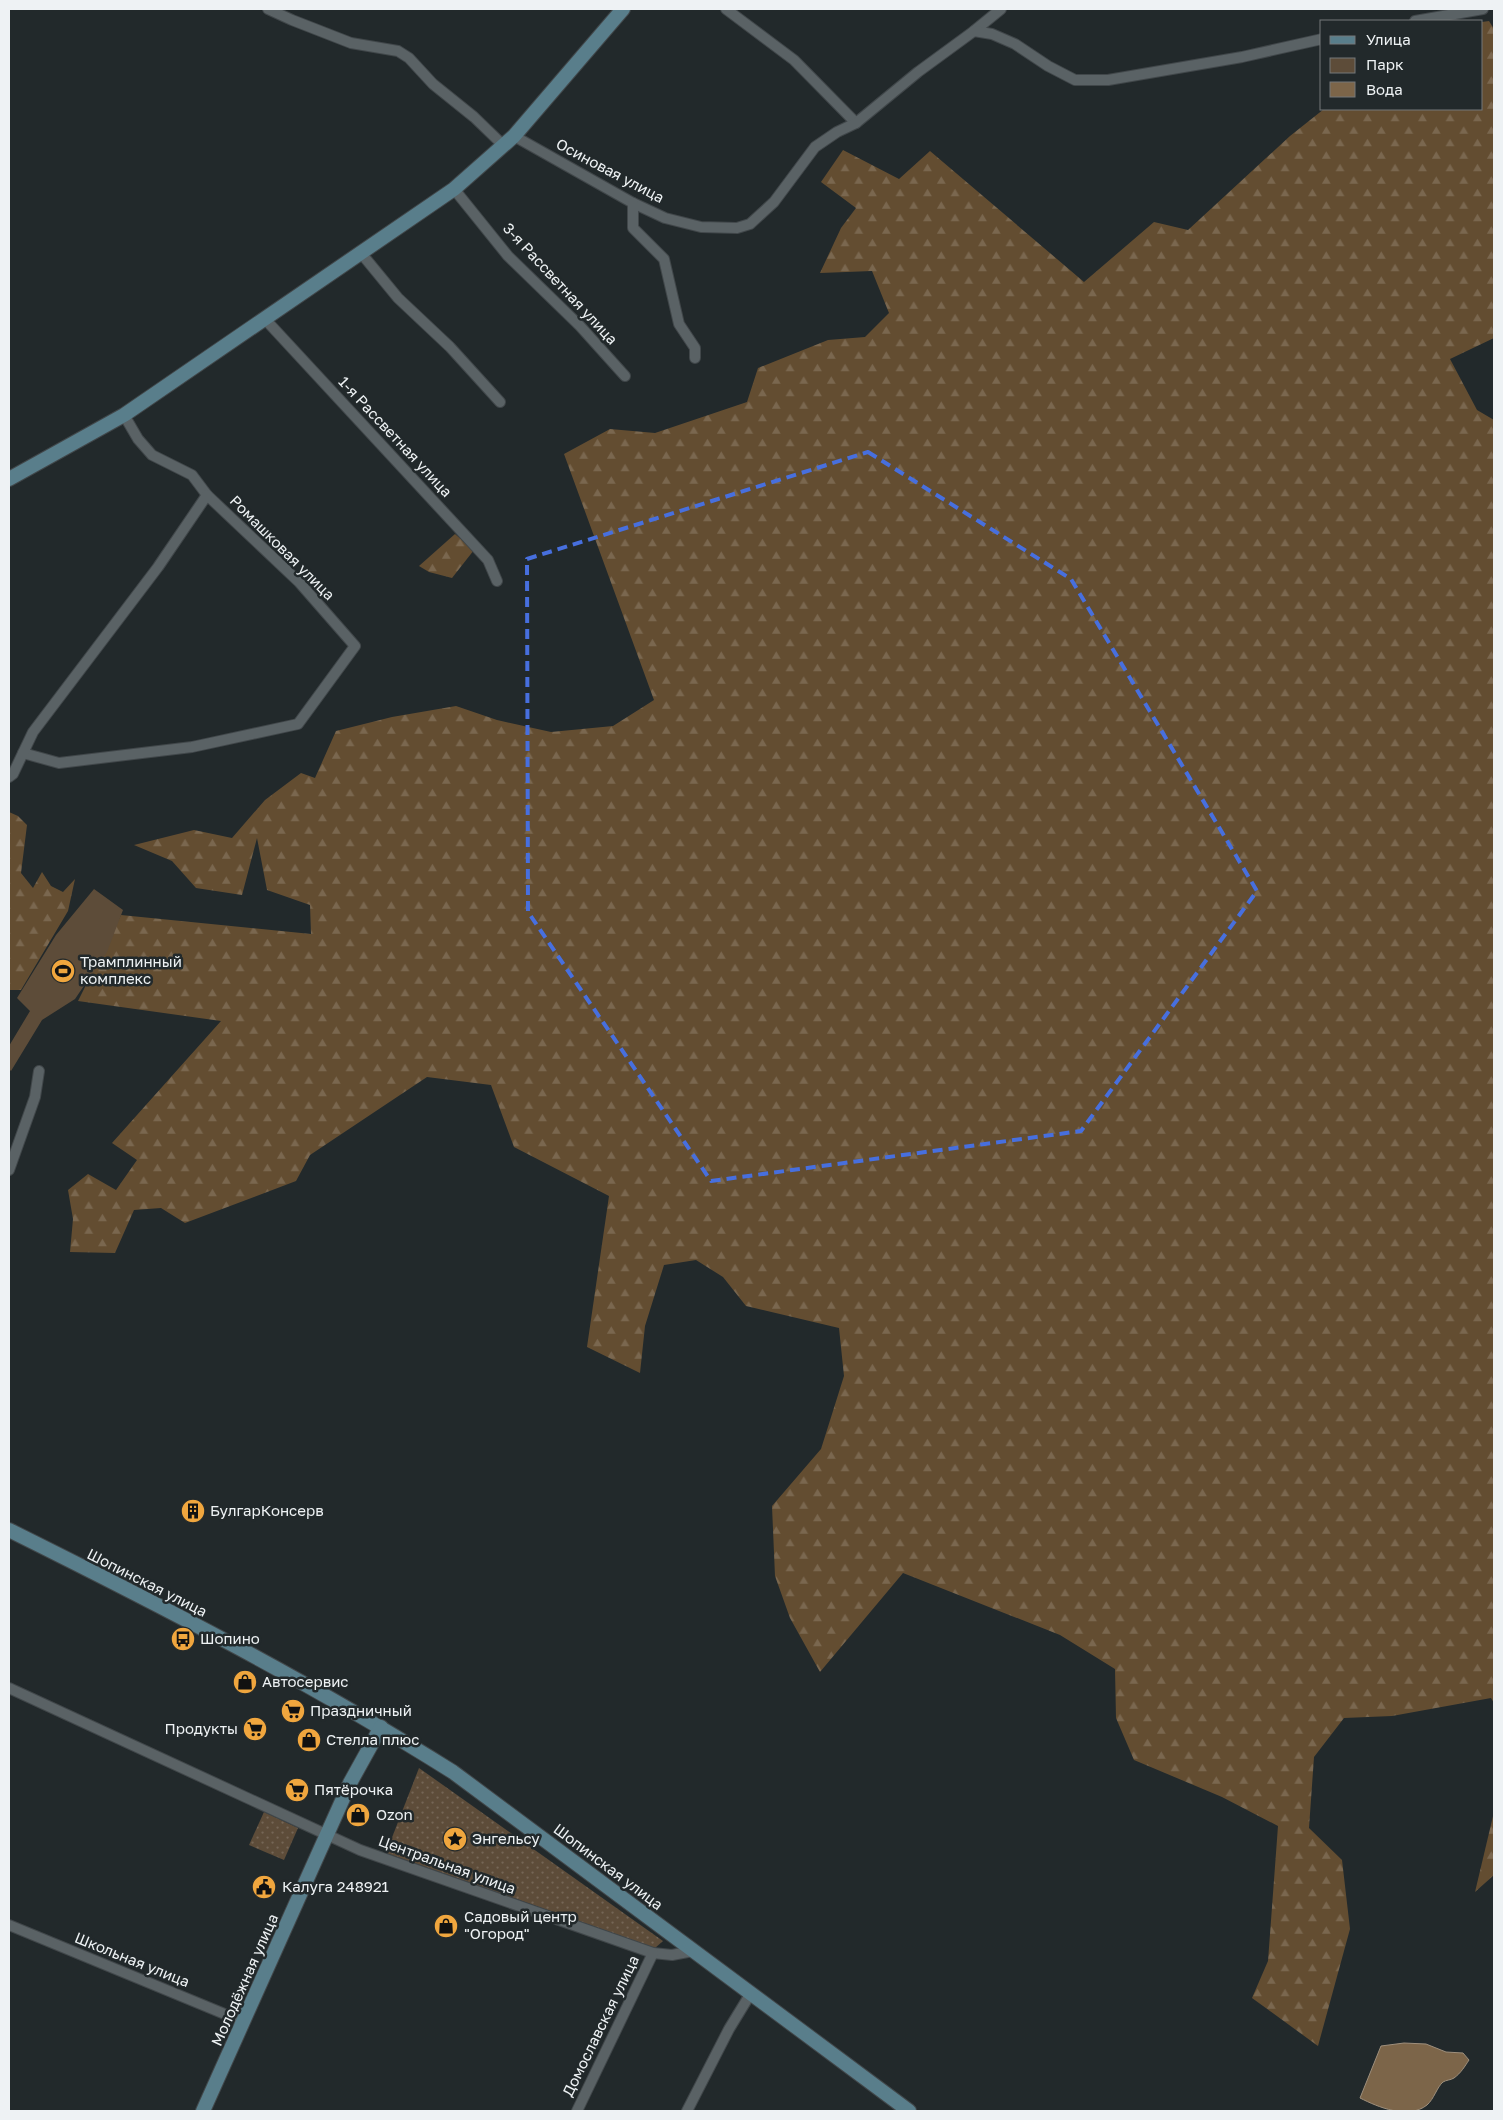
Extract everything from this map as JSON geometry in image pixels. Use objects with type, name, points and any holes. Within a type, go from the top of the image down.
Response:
[{"type":"street","name":"Осиновая улица","points":[[268,9],[351,43],[398,51],[409,58],[433,84],[474,117],[509,141],[666,218],[701,227],[728,229],[750,224],[774,202],[815,147],[836,132],[856,123],[918,72],[1001,9]]},
{"type":"street","points":[[9,479],[124,415],[454,190],[509,141],[624,9]]},
{"type":"street","points":[[726,9],[794,60],[856,123]]},
{"type":"street","points":[[1421,20],[1483,9]]},
{"type":"street","points":[[974,31],[992,34],[1015,44],[1048,66],[1075,80],[1108,80],[1242,57],[1320,39]]},
{"type":"street","name":"3-я Рассветная улица","points":[[454,190],[508,256],[580,326],[625,376]]},
{"type":"street","points":[[633,203],[634,228],[664,258],[679,324],[695,348],[695,358]]},
{"type":"street","points":[[361,253],[398,298],[450,348],[500,402]]},
{"type":"street","name":"1-я Рассветная улица","points":[[264,318],[488,560],[497,581]]},
{"type":"street","name":"Ромашковая улица","points":[[23,753],[59,763],[192,748],[298,724],[355,646],[300,582],[207,495],[192,475],[152,455],[138,439],[124,415]]},
{"type":"street","points":[[9,777],[13,774],[33,732],[158,567],[207,495]]},
{"type":"street","points":[[9,1170],[35,1097],[39,1070]]},
{"type":"street","name":"Шопинская улица","points":[[9,1530],[240,1648],[381,1726],[453,1772],[909,2111]]},
{"type":"street","name":"Центральная улица","points":[[9,1688],[327,1836],[402,1866],[653,1954],[672,1955],[693,1951]]},
{"type":"street","name":"Молодёжная улица","points":[[203,2111],[350,1783],[381,1726]]},
{"type":"street","name":"Школьная улица","points":[[9,1925],[244,2022]]},
{"type":"street","name":"Домославская улица","points":[[577,2111],[653,1954]]},
{"type":"street","points":[[687,2111],[729,2029],[751,1993]]},
{"type":"highlighted area","points":[[868,452],[1071,579],[1257,891],[1081,1131],[711,1181],[528,912],[527,559]]},
{"type":"green space","points":[[1489,21],[1494,29],[1494,338],[1450,359],[1477,410],[1494,420],[1494,1703],[1491,1698],[1392,1716],[1344,1718],[1314,1757],[1309,1828],[1342,1860],[1350,1929],[1318,2046],[1252,1998],[1268,1961],[1278,1826],[1222,1797],[1134,1760],[1116,1718],[1115,1669],[1060,1635],[903,1573],[820,1672],[790,1618],[775,1576],[772,1506],[821,1449],[844,1376],[839,1328],[746,1306],[723,1277],[696,1260],[664,1265],[645,1326],[640,1373],[587,1347],[609,1196],[514,1147],[491,1085],[427,1077],[310,1155],[296,1181],[185,1223],[161,1208],[134,1210],[115,1253],[70,1252],[73,1219],[68,1190],[88,1174],[116,1190],[137,1160],[112,1143],[221,1021],[78,1001],[121,915],[311,934],[310,905],[267,890],[257,838],[242,895],[196,888],[172,861],[134,845],[194,830],[232,838],[265,800],[301,773],[315,778],[336,731],[392,717],[456,706],[497,720],[551,732],[613,726],[654,700],[564,454],[610,429],[655,433],[747,402],[758,368],[828,340],[865,337],[889,313],[872,271],[820,273],[841,228],[856,208],[821,182],[843,150],[899,179],[930,151],[1084,282],[1154,222],[1188,230],[1290,136],[1323,110],[1483,110],[1483,22]]},
{"type":"green space","points":[[455,534],[474,550],[452,578],[429,572],[419,566]]},
{"type":"green space","points":[[9,812],[18,816],[27,825],[21,873],[33,888],[42,872],[51,886],[63,892],[75,879],[68,911],[21,990],[9,990]]},
{"type":"green space","name":"Трамплинный комплекс","points":[[94,889],[123,910],[107,952],[75,999],[42,1020],[11,1071],[9,1069],[9,1046],[30,1011],[17,998],[56,935]]},
{"type":"green space","points":[[419,1768],[663,1941],[655,1948],[386,1853]]},
{"type":"green space","points":[[264,1812],[298,1828],[284,1860],[249,1845]]},
{"type":"green space","points":[[1494,1812],[1494,1875],[1475,1892]]},
{"type":"water","points":[[1404,2043],[1426,2044],[1446,2052],[1463,2053],[1469,2060],[1453,2079],[1443,2082],[1427,2105],[1411,2112],[1384,2108],[1360,2098],[1381,2046]]},
{"type":"place","name":"Трамплинный комплекс","points":[[63,971]]},
{"type":"place","name":"БулгарКонсерв","points":[[193,1511]]},
{"type":"place","name":"Шопино","points":[[183,1639]]},
{"type":"place","name":"Автосервис","points":[[245,1682]]},
{"type":"place","name":"Праздничный","points":[[293,1711]]},
{"type":"place","name":"Продукты","points":[[255,1729]]},
{"type":"place","name":"Стелла плюс","points":[[309,1740]]},
{"type":"place","name":"Пятёрочка","points":[[297,1790]]},
{"type":"place","name":"Ozon","points":[[358,1815]]},
{"type":"place","name":"Энгельсу","points":[[455,1839]]},
{"type":"place","name":"Калуга 248921","points":[[264,1887]]},
{"type":"place","name":"Садовый центр \"Огород\"","points":[[446,1926]]}]
